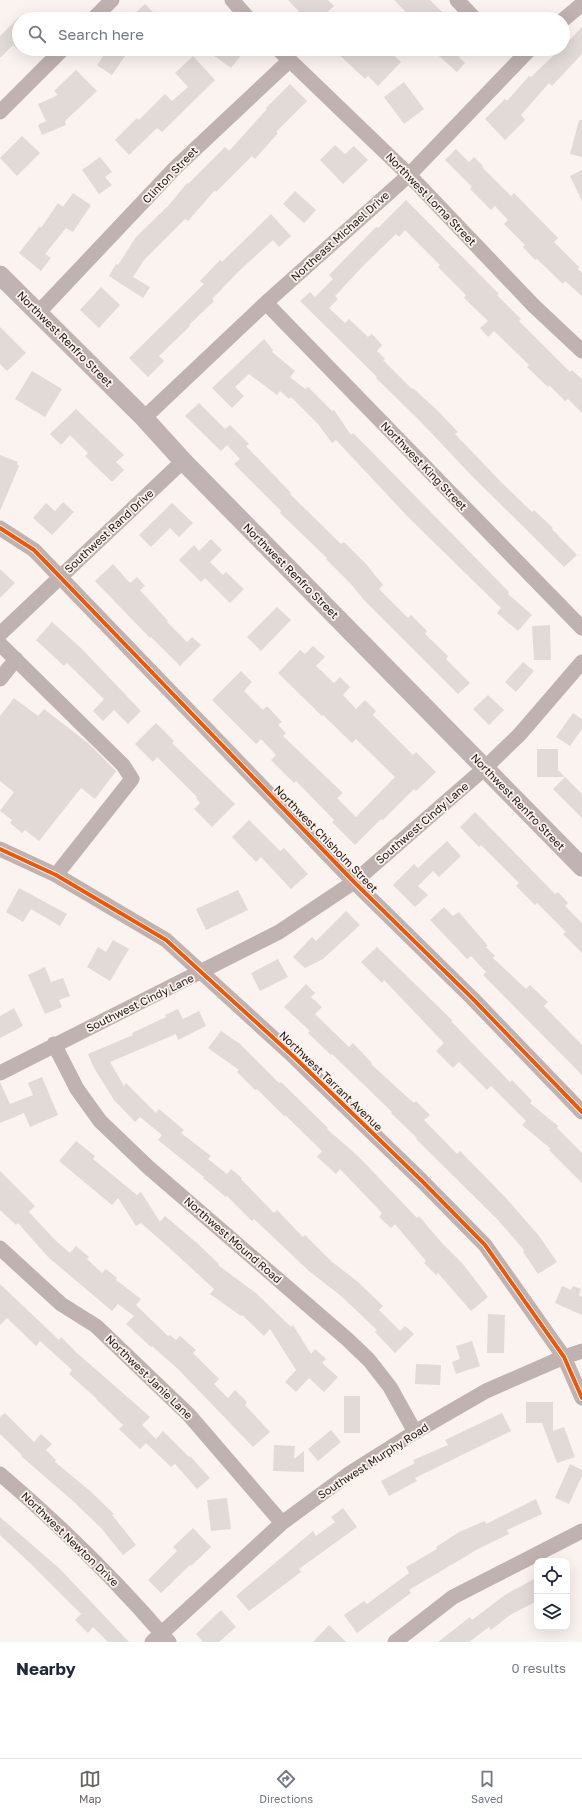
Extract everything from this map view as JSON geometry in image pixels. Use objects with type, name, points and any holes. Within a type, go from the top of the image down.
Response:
[{"type":"main road","name":"Northwest Renfro Street","points":[[0,275],[144,418],[183,460],[582,868]]},
{"type":"street","points":[[100,12],[112,0]]},
{"type":"street","points":[[232,0],[243,12]]},
{"type":"street","points":[[457,0],[468,12]]},
{"type":"street","points":[[570,14],[582,4]]},
{"type":"street","points":[[0,112],[56,56]]},
{"type":"street","name":"Northwest Lorna Street","points":[[284,56],[409,175],[534,306],[582,352]]},
{"type":"street","name":"Northeast Michael Drive","points":[[144,418],[266,303],[409,175],[518,56]]},
{"type":"street","name":"Clinton Street","points":[[38,313],[57,295],[176,167],[289,61]]},
{"type":"street","name":"Northwest King Street","points":[[266,303],[582,628]]},
{"type":"street","name":"Southwest Rand Drive","points":[[0,634],[183,460]]},
{"type":"street","name":"Northwest Chisholm Street","points":[[0,528],[34,550],[354,882],[472,998],[582,1112]]},
{"type":"street","points":[[0,644],[123,766],[132,779],[56,875]]},
{"type":"street","points":[[0,679],[16,659]]},
{"type":"street","name":"Southwest Cindy Lane","points":[[0,1073],[54,1044],[202,972],[279,932],[354,882],[485,768],[520,734],[582,662]]},
{"type":"street","name":"Northwest Tarrant Avenue","points":[[3,856],[56,875],[166,940],[292,1055],[422,1181],[485,1245],[564,1357],[582,1398]]},
{"type":"street","name":"Northwest Mound Road","points":[[54,1044],[76,1089],[100,1121],[148,1167],[347,1339],[368,1360],[390,1388],[415,1432]]},
{"type":"street","name":"Northwest Janie Lane","points":[[0,1248],[62,1304],[96,1326],[189,1415],[282,1523]]},
{"type":"street","name":"Southwest Murphy Road","points":[[161,1639],[282,1523],[350,1473],[415,1432],[486,1391],[564,1357],[582,1351]]},
{"type":"street","name":"Northwest Newton Drive","points":[[0,1474],[99,1564],[161,1639]]},
{"type":"street","points":[[395,1642],[453,1597],[582,1531]]},
{"type":"building","points":[[288,0],[328,0],[334,6],[328,12],[299,12]]},
{"type":"building","points":[[394,0],[430,0],[442,12],[406,12]]},
{"type":"building","points":[[145,4],[153,12],[136,12]]},
{"type":"building","points":[[12,24],[12,46],[0,58],[0,36]]},
{"type":"building","points":[[582,27],[582,54],[552,86],[549,83],[521,115],[525,120],[505,140],[485,119],[505,99],[507,101],[529,76],[531,77],[553,56],[570,56],[570,40]]},
{"type":"building","points":[[103,56],[125,56],[112,75],[97,65]]},
{"type":"building","points":[[193,56],[215,80],[162,132],[157,128],[129,155],[115,140],[137,118],[139,120],[165,94],[172,101],[188,87],[175,73]]},
{"type":"building","points":[[214,56],[240,56],[231,68]]},
{"type":"building","points":[[340,56],[395,56],[401,62],[378,86],[368,76],[365,79]]},
{"type":"building","points":[[439,56],[460,56],[459,57],[465,63],[457,72]]},
{"type":"building","points":[[76,70],[97,91],[65,121],[66,125],[42,135],[38,125],[46,121],[38,104],[58,95],[54,91]]},
{"type":"building","points":[[404,82],[424,109],[404,124],[384,97]]},
{"type":"building","points":[[290,84],[307,101],[276,132],[278,133],[255,159],[252,156],[216,192],[215,190],[188,221],[185,219],[144,260],[133,277],[150,287],[143,298],[109,276],[136,237],[169,205],[187,183],[188,184],[225,147],[229,151],[267,109],[266,108]]},
{"type":"building","points":[[579,120],[582,120],[582,157],[570,154]]},
{"type":"building","points":[[22,136],[40,153],[17,176],[0,158]]},
{"type":"building","points":[[335,145],[345,154],[354,146],[368,160],[343,184],[320,160]]},
{"type":"building","points":[[456,149],[469,162],[474,157],[511,196],[514,193],[558,238],[554,242],[579,267],[578,269],[582,273],[582,296],[565,281],[563,284],[537,259],[535,260],[523,247],[525,245],[504,224],[508,220],[495,206],[491,210],[470,189],[472,187],[445,160]]},
{"type":"building","points":[[100,157],[112,172],[105,177],[112,185],[99,194],[82,170]]},
{"type":"building","points":[[582,170],[582,201],[570,176]]},
{"type":"building","points":[[295,191],[316,210],[304,223],[283,204]]},
{"type":"building","points":[[73,193],[91,205],[73,232],[66,228],[45,254],[51,258],[41,271],[19,253],[40,226],[41,228],[58,203],[63,207]]},
{"type":"building","points":[[406,200],[499,294],[497,295],[521,319],[519,321],[570,372],[572,370],[582,379],[582,413],[568,399],[565,401],[549,385],[548,387],[527,367],[529,365],[494,331],[488,337],[480,328],[488,321],[464,298],[466,295],[438,267],[440,265],[405,230],[399,237],[396,234],[363,266],[335,296],[338,299],[329,308],[345,323],[349,319],[368,337],[372,334],[382,345],[377,351],[385,359],[383,360],[412,389],[413,388],[438,411],[458,432],[455,434],[502,483],[532,512],[534,510],[553,528],[552,529],[577,555],[564,567],[470,474],[420,421],[376,378],[377,377],[300,301],[310,292],[315,297],[333,279],[329,275],[376,227],[378,228]]},
{"type":"building","points":[[271,214],[291,236],[279,247],[273,240],[239,271],[212,299],[214,301],[159,356],[164,361],[148,377],[129,358],[204,284],[200,281],[220,260],[222,262]]},
{"type":"building","points":[[101,287],[120,305],[99,328],[80,310]]},
{"type":"building","points":[[0,327],[26,353],[7,371],[0,364]]},
{"type":"building","points":[[264,339],[273,350],[272,352],[295,371],[290,377],[305,389],[308,387],[332,411],[334,410],[351,435],[353,433],[509,592],[508,594],[532,615],[518,631],[497,613],[501,608],[408,517],[336,440],[332,443],[318,424],[291,397],[289,399],[280,391],[277,395],[249,374],[235,387],[244,396],[232,408],[212,388]]},
{"type":"building","points":[[32,371],[62,389],[45,417],[15,399]]},
{"type":"building","points":[[199,403],[225,429],[230,425],[249,444],[246,446],[291,493],[290,494],[341,544],[344,542],[366,564],[383,585],[379,589],[408,618],[411,615],[427,631],[425,634],[448,656],[446,659],[470,683],[458,694],[364,600],[351,584],[326,559],[327,558],[280,513],[281,511],[234,464],[240,459],[227,445],[221,451],[185,416]]},
{"type":"building","points":[[76,409],[124,455],[116,462],[124,470],[112,482],[85,456],[88,453],[70,435],[61,445],[50,434]]},
{"type":"building","points":[[0,455],[18,462],[17,464],[19,466],[0,511]]},
{"type":"building","points":[[63,502],[74,512],[52,535],[33,518],[46,503],[55,511]]},
{"type":"building","points":[[172,503],[193,523],[179,537],[170,528],[151,547],[139,535]]},
{"type":"building","points":[[211,539],[222,550],[210,562],[223,575],[226,572],[244,589],[230,603],[205,578],[201,582],[179,560],[194,545],[199,551]]},
{"type":"building","points":[[113,564],[130,583],[137,577],[145,586],[140,590],[168,621],[167,622],[187,642],[192,637],[201,645],[180,666],[151,637],[150,638],[95,581]]},
{"type":"building","points":[[0,569],[15,583],[0,598]]},
{"type":"building","points":[[277,607],[291,620],[261,651],[247,637]]},
{"type":"building","points":[[52,622],[81,648],[141,711],[128,724],[114,710],[103,721],[93,711],[104,699],[67,663],[64,666],[36,640]]},
{"type":"building","points":[[550,625],[551,660],[534,660],[532,626]]},
{"type":"building","points":[[313,646],[325,657],[316,666],[334,683],[340,677],[350,687],[343,695],[356,709],[365,700],[376,711],[373,715],[413,755],[416,752],[436,772],[416,791],[414,789],[355,845],[332,822],[334,820],[296,781],[294,783],[271,760],[276,755],[261,739],[256,744],[212,700],[241,671],[252,682],[244,691],[263,710],[267,706],[282,722],[278,725],[286,733],[283,736],[343,793],[337,798],[356,817],[395,777],[356,739],[352,743],[278,673],[300,650],[305,654]]},
{"type":"building","points":[[523,662],[534,671],[516,692],[505,682]]},
{"type":"building","points":[[488,695],[504,710],[489,725],[473,709]]},
{"type":"building","points":[[14,698],[38,716],[44,709],[88,743],[116,771],[95,799],[81,788],[39,841],[25,830],[22,833],[10,823],[12,820],[0,811],[14,792],[0,781],[0,716]]},
{"type":"building","points":[[573,713],[582,719],[582,729],[570,746],[556,737]]},
{"type":"building","points":[[156,723],[174,741],[172,743],[235,804],[212,827],[194,809],[200,803],[196,798],[197,797],[157,757],[153,762],[135,744]]},
{"type":"building","points":[[537,749],[558,749],[558,770],[565,777],[537,777]]},
{"type":"building","points":[[565,777],[582,794],[582,818],[553,789]]},
{"type":"building","points":[[475,812],[555,894],[558,892],[568,903],[565,906],[582,923],[582,953],[563,934],[566,932],[537,903],[535,905],[516,886],[519,883],[481,845],[479,847],[460,827]]},
{"type":"building","points":[[249,820],[280,851],[284,848],[308,874],[291,889],[261,857],[256,862],[232,837]]},
{"type":"building","points":[[447,841],[461,856],[439,877],[433,871],[418,886],[428,895],[415,907],[393,885],[414,864],[418,868]]},
{"type":"building","points":[[19,888],[67,914],[60,926],[31,909],[23,922],[6,912]]},
{"type":"building","points":[[238,890],[248,910],[206,930],[196,909]]},
{"type":"building","points":[[444,907],[453,916],[459,912],[488,946],[486,947],[495,956],[493,958],[526,989],[530,985],[548,1002],[544,1006],[582,1045],[582,1075],[483,975],[486,972],[471,956],[467,959],[430,920]]},
{"type":"building","points":[[346,911],[360,925],[323,959],[305,968],[293,957],[312,937],[316,941]]},
{"type":"building","points":[[113,940],[129,949],[110,981],[87,967],[98,947],[106,952]]},
{"type":"building","points":[[377,947],[452,1020],[451,1021],[510,1082],[512,1080],[532,1101],[530,1103],[558,1126],[557,1128],[582,1153],[582,1183],[549,1150],[551,1149],[522,1125],[526,1121],[491,1086],[487,1090],[459,1062],[453,1068],[436,1051],[444,1043],[384,980],[382,983],[361,962]]},
{"type":"building","points":[[278,959],[288,977],[260,991],[251,973]]},
{"type":"building","points":[[45,967],[51,982],[63,978],[70,996],[59,1000],[62,1007],[45,1014],[28,975]]},
{"type":"building","points":[[306,984],[315,993],[311,997],[322,1007],[315,1014],[349,1047],[353,1043],[372,1063],[371,1064],[414,1103],[416,1101],[430,1115],[424,1120],[457,1154],[460,1151],[506,1198],[539,1236],[557,1262],[538,1274],[523,1252],[524,1250],[498,1220],[416,1139],[417,1138],[391,1113],[392,1112],[308,1033],[310,1031],[284,1007]]},
{"type":"building","points":[[14,1008],[23,1026],[0,1038],[0,1016]]},
{"type":"building","points":[[178,1009],[183,1019],[199,1011],[206,1026],[178,1040],[176,1034],[110,1062],[124,1086],[126,1083],[156,1113],[159,1109],[184,1130],[181,1133],[211,1156],[208,1159],[227,1174],[231,1169],[242,1178],[241,1179],[274,1213],[277,1210],[303,1237],[305,1235],[331,1261],[358,1282],[383,1306],[379,1310],[400,1331],[405,1326],[414,1334],[395,1353],[375,1332],[377,1330],[341,1296],[309,1271],[254,1219],[252,1221],[227,1196],[226,1197],[158,1140],[162,1135],[140,1117],[135,1122],[114,1100],[94,1068],[88,1054],[133,1035],[132,1033],[166,1017],[165,1015]]},
{"type":"building","points":[[221,1031],[240,1044],[279,1083],[281,1082],[328,1128],[327,1129],[359,1157],[417,1218],[419,1216],[441,1242],[463,1264],[488,1297],[471,1311],[438,1273],[436,1275],[424,1263],[426,1261],[395,1224],[391,1228],[379,1217],[382,1213],[340,1169],[336,1174],[317,1157],[322,1151],[257,1089],[255,1090],[237,1072],[239,1070],[208,1048]]},
{"type":"building","points":[[42,1077],[58,1115],[30,1127],[24,1113],[0,1123],[0,1082],[10,1104],[33,1095],[28,1083]]},
{"type":"building","points":[[76,1141],[95,1156],[93,1159],[137,1195],[141,1192],[160,1222],[165,1216],[198,1244],[219,1264],[218,1265],[257,1294],[291,1327],[293,1325],[311,1354],[315,1349],[326,1359],[322,1363],[338,1377],[324,1392],[309,1378],[296,1392],[285,1382],[296,1370],[270,1329],[264,1336],[242,1315],[241,1316],[210,1294],[214,1289],[175,1253],[141,1223],[136,1226],[118,1198],[112,1205],[59,1161]]},
{"type":"building","points":[[0,1171],[35,1206],[29,1212],[56,1241],[70,1253],[76,1246],[89,1257],[87,1259],[102,1273],[106,1269],[117,1278],[116,1280],[141,1299],[136,1305],[168,1336],[170,1335],[176,1340],[180,1336],[196,1350],[193,1353],[219,1379],[214,1384],[228,1398],[235,1390],[247,1402],[245,1405],[270,1432],[253,1447],[178,1369],[126,1324],[134,1316],[118,1304],[112,1311],[48,1257],[18,1223],[16,1225],[0,1210]]},
{"type":"building","points":[[0,1284],[59,1340],[61,1337],[77,1353],[150,1417],[142,1425],[156,1439],[163,1431],[189,1457],[190,1456],[210,1478],[197,1489],[175,1464],[171,1467],[146,1443],[140,1449],[119,1429],[123,1425],[69,1374],[72,1370],[40,1341],[36,1346],[7,1318],[0,1325]]},
{"type":"building","points":[[562,1286],[571,1290],[573,1286],[581,1289],[579,1295],[582,1297],[582,1315],[555,1303]]},
{"type":"building","points":[[488,1314],[505,1315],[504,1353],[487,1353]]},
{"type":"building","points":[[472,1341],[480,1366],[456,1374],[452,1362],[460,1359],[456,1346]]},
{"type":"building","points":[[416,1364],[441,1365],[440,1385],[415,1384]]},
{"type":"building","points":[[344,1396],[360,1396],[360,1433],[344,1433]]},
{"type":"building","points":[[526,1402],[553,1402],[553,1431],[564,1427],[575,1457],[557,1463],[542,1423],[526,1423]]},
{"type":"building","points":[[5,1413],[34,1442],[41,1434],[52,1444],[46,1450],[56,1460],[55,1462],[89,1490],[114,1514],[112,1515],[136,1545],[123,1555],[101,1528],[73,1501],[21,1456],[22,1455],[0,1434],[0,1417]]},
{"type":"building","points":[[502,1413],[511,1431],[415,1478],[417,1481],[389,1496],[381,1481],[415,1463],[413,1460],[448,1445],[445,1440]]},
{"type":"building","points":[[331,1430],[341,1442],[318,1461],[308,1449]]},
{"type":"building","points":[[274,1445],[295,1446],[294,1459],[304,1451],[304,1472],[273,1471]]},
{"type":"building","points":[[570,1464],[582,1470],[582,1476],[569,1504],[555,1498]]},
{"type":"building","points":[[227,1498],[231,1529],[211,1531],[207,1500]]},
{"type":"building","points":[[536,1499],[542,1514],[507,1530],[509,1534],[478,1549],[409,1590],[411,1593],[357,1633],[344,1615],[364,1601],[367,1604],[409,1573],[406,1567],[437,1549],[436,1547],[459,1532],[485,1521],[486,1524]]},
{"type":"building","points":[[343,1508],[357,1527],[299,1569],[301,1572],[249,1611],[236,1596],[313,1531],[316,1536],[335,1522],[331,1517]]},
{"type":"building","points":[[0,1517],[60,1569],[129,1642],[108,1642],[93,1627],[88,1633],[75,1620],[81,1614],[0,1535]]},
{"type":"building","points":[[193,1528],[211,1547],[161,1593],[148,1580],[177,1551],[173,1547]]},
{"type":"building","points":[[534,1579],[534,1603],[510,1615],[491,1630],[489,1627],[469,1642],[438,1642],[470,1617],[472,1620],[505,1595]]},
{"type":"building","points":[[221,1610],[236,1627],[219,1642],[203,1642],[196,1634]]},
{"type":"building","points":[[329,1625],[346,1642],[313,1642]]},
{"type":"cycle path","points":[[0,528],[34,550],[354,882],[472,998],[582,1112]]},
{"type":"cycle path","points":[[0,849],[56,875],[166,940],[292,1055],[422,1181],[485,1245],[564,1357],[582,1398]]}]
